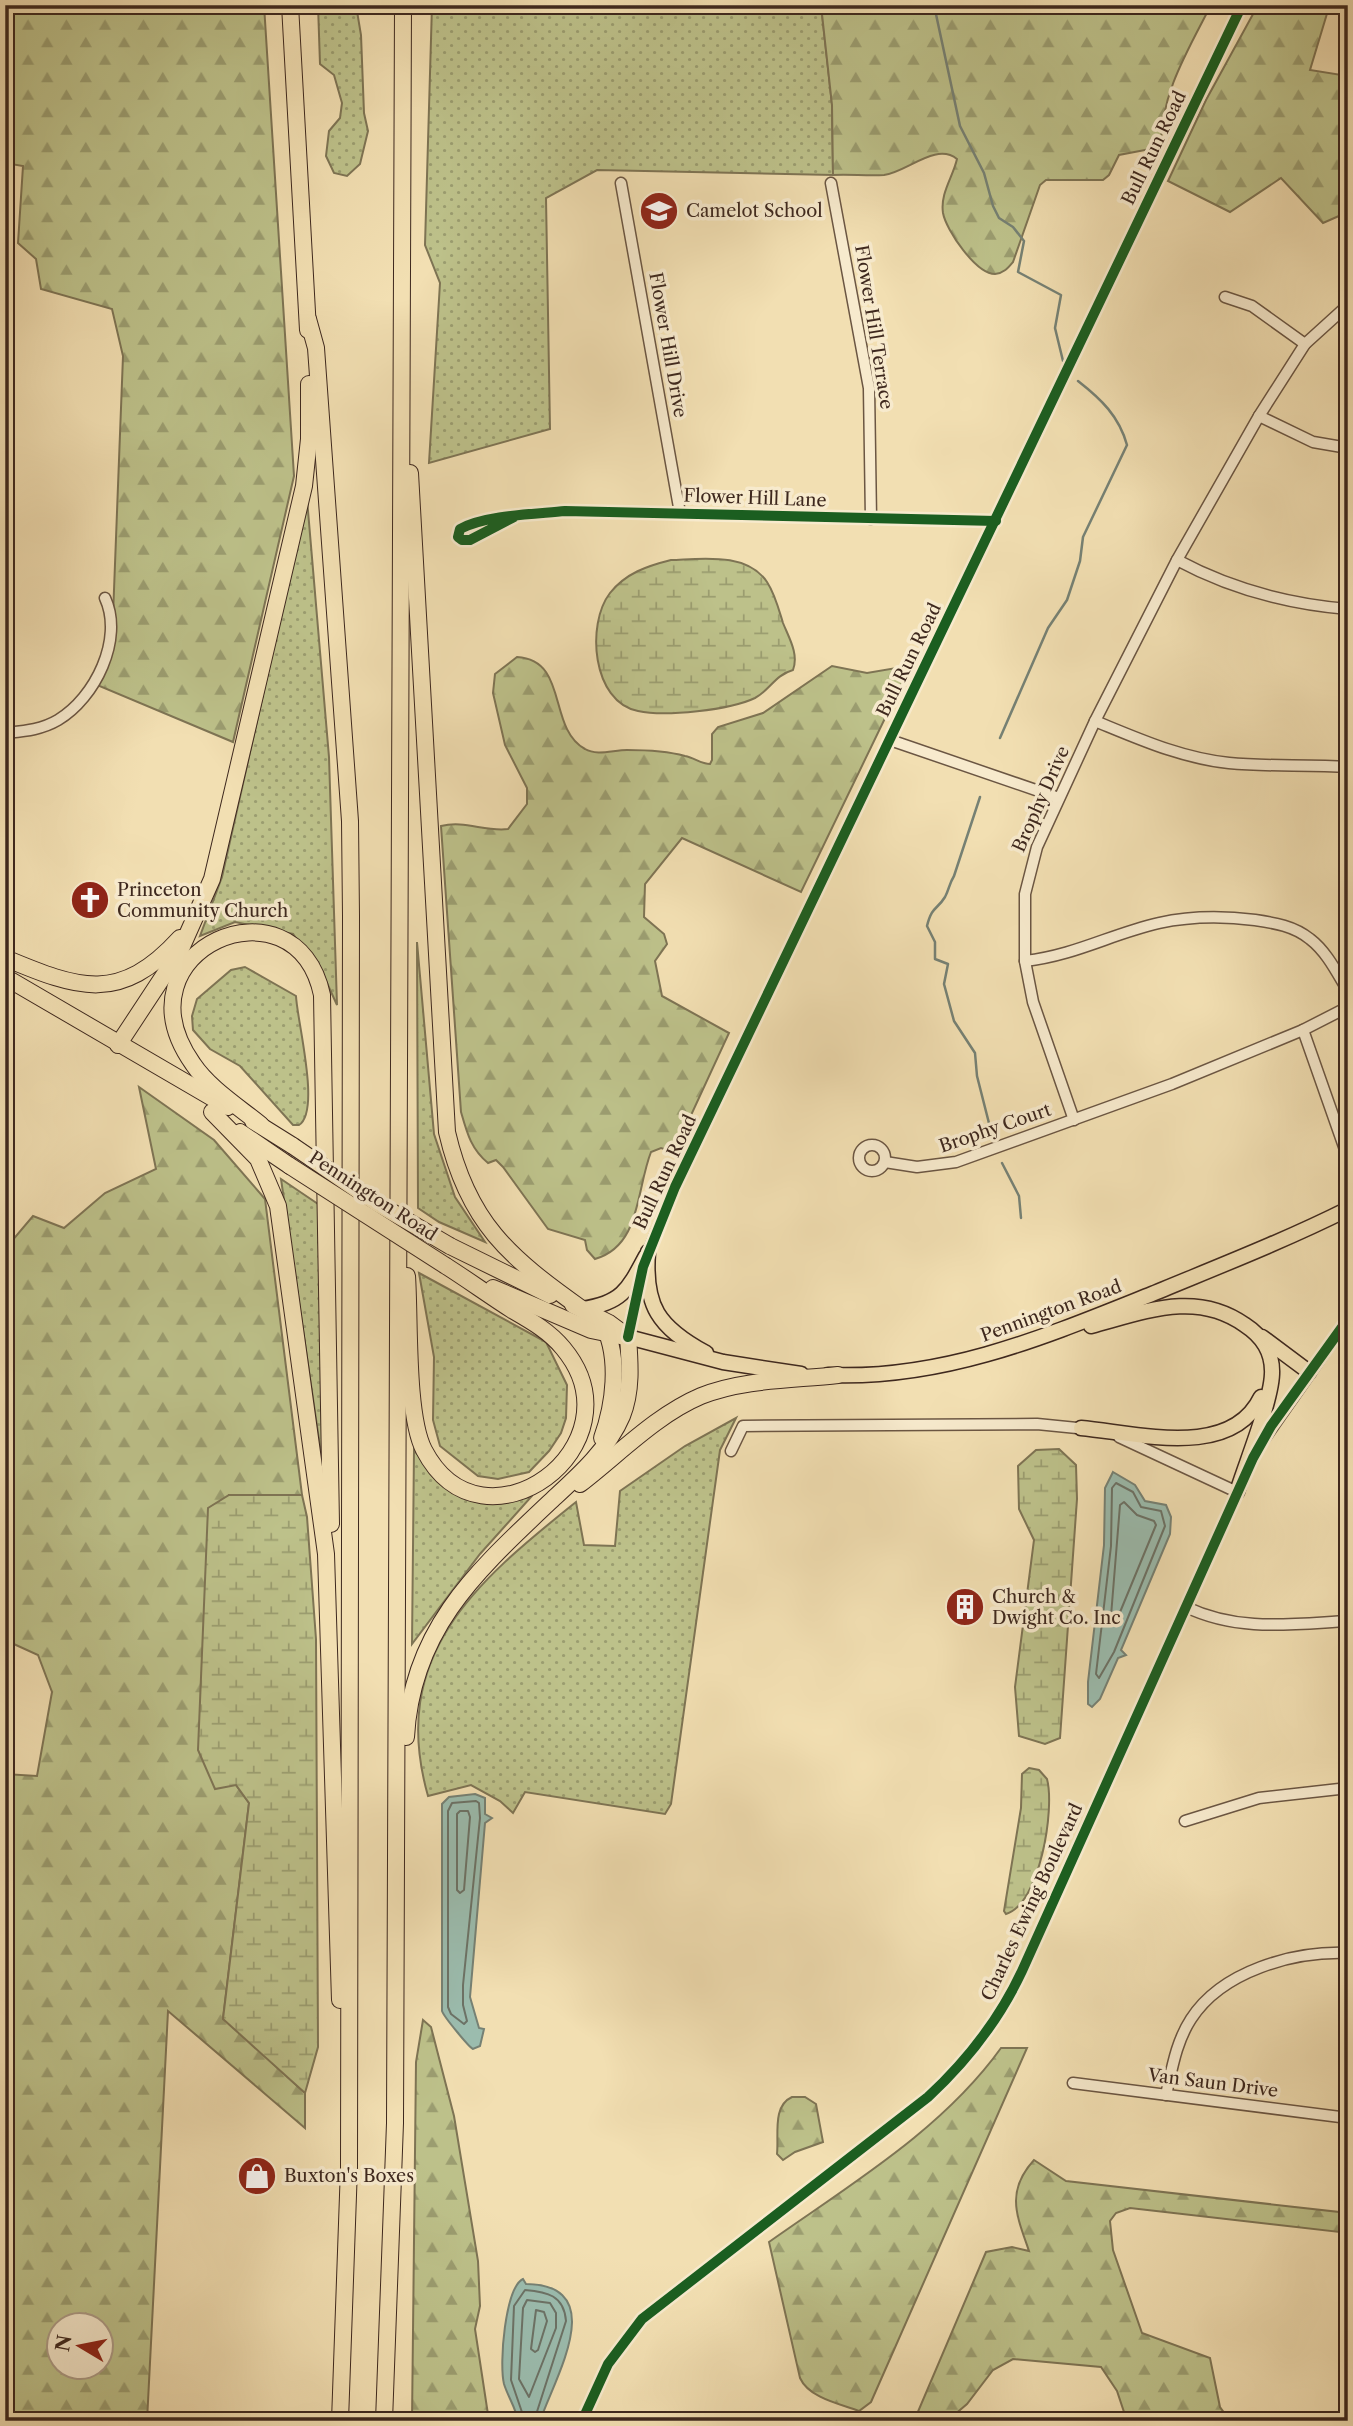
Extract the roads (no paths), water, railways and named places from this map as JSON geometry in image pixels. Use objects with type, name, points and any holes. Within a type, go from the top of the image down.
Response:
[{"type":"highway","points":[[118,1045],[180,951],[206,897],[256,698],[306,475],[309,439],[308,319],[290,5]]},
{"type":"highway","points":[[384,2421],[394,2209],[400,206],[403,5]]},
{"type":"highway","points":[[400,206],[411,520],[447,1132],[467,1194],[494,1235],[526,1269],[582,1309]]},
{"type":"highway","points":[[308,319],[316,348],[350,821],[353,1291],[349,2167],[340,2421]]},
{"type":"highway","points":[[5,958],[67,983],[83,986],[112,983],[140,971],[171,948],[184,934],[206,897]]},
{"type":"highway","points":[[261,1125],[197,1069],[179,1039],[173,1010],[177,982],[191,958],[215,939],[242,932],[271,935],[295,948],[315,972],[323,995],[328,1204],[330,1736],[335,1898],[349,2167]]},
{"type":"highway","name":"Pennington Road","points":[[5,977],[118,1045],[261,1125],[375,1202],[450,1246],[598,1317],[628,1337]]},
{"type":"highway","name":"Pennington Road","points":[[118,1045],[290,1166],[446,1266],[548,1313],[608,1335],[628,1337]]},
{"type":"highway","points":[[397,1096],[414,1402],[419,1436],[434,1465],[464,1488],[495,1496],[533,1488],[562,1466],[578,1438],[584,1403],[577,1373],[568,1355],[548,1333],[446,1266]]},
{"type":"highway","points":[[212,1112],[258,1159],[278,1206],[321,1508],[331,1624]]},
{"type":"highway","points":[[590,1462],[601,1441],[611,1405],[613,1364],[608,1335],[598,1317]]},
{"type":"highway","points":[[397,1795],[412,1694],[426,1648],[441,1618],[460,1592],[590,1462],[609,1439],[624,1408],[631,1368],[628,1337]]},
{"type":"highway","points":[[515,1535],[664,1418],[690,1401],[739,1386],[838,1375]]},
{"type":"main road","name":"Pennington Road","points":[[628,1337],[723,1362],[777,1371],[838,1375],[925,1369],[1016,1347],[1197,1275],[1348,1209]]},
{"type":"main road","points":[[582,1309],[611,1303],[620,1297],[629,1288],[648,1252]]},
{"type":"main road","points":[[648,1252],[647,1290],[660,1317],[677,1336],[723,1362]]},
{"type":"main road","points":[[1016,1347],[1174,1305],[1214,1309],[1253,1330],[1309,1372]]},
{"type":"main road","points":[[1237,1492],[1271,1382],[1271,1363],[1263,1342],[1253,1330]]},
{"type":"main road","points":[[1081,1428],[1194,1438],[1227,1432],[1251,1415],[1263,1394],[1268,1365],[1263,1342]]},
{"type":"street","name":"Bull Run Road","points":[[628,1337],[633,1302],[648,1252],[675,1187],[1242,5]]},
{"type":"street","name":"Flower Hill Drive","points":[[621,183],[680,513]]},
{"type":"street","name":"Flower Hill Terrace","points":[[831,183],[869,388],[871,519]]},
{"type":"street","points":[[1225,297],[1252,306],[1305,344]]},
{"type":"street","name":"Brophy Drive","points":[[1074,1120],[1033,1002],[1024,961],[1023,915],[1031,868],[1059,798],[1095,721],[1177,560],[1259,416],[1305,344],[1348,305]]},
{"type":"street","points":[[1259,416],[1313,442],[1348,448]]},
{"type":"street","name":"Flower Hill Lane","points":[[514,517],[565,512],[996,521]]},
{"type":"street","points":[[1177,560],[1247,591],[1313,606],[1348,609]]},
{"type":"street","points":[[5,733],[32,730],[59,719],[97,680],[110,633],[112,612],[105,598]]},
{"type":"street","points":[[1095,721],[1149,744],[1199,758],[1256,765],[1348,767]]},
{"type":"street","points":[[890,740],[1059,798]]},
{"type":"street","points":[[1024,961],[1075,952],[1158,923],[1213,916],[1273,923],[1303,933],[1320,948],[1348,991]]},
{"type":"street","points":[[1074,1120],[1172,1084],[1303,1030],[1348,1007]]},
{"type":"street","points":[[1303,1030],[1348,1158]]},
{"type":"street","name":"Brophy Court","points":[[885,1161],[917,1167],[956,1162],[1074,1120]]},
{"type":"street","name":"Charles Ewing Boulevard","points":[[582,2421],[607,2364],[642,2319],[928,2097],[961,2066],[989,2030],[1022,1972],[1261,1441],[1348,1319]]},
{"type":"street","points":[[731,1451],[743,1426],[1037,1424],[1081,1428],[1124,1438],[1237,1492]]},
{"type":"street","points":[[1185,1607],[1214,1619],[1240,1625],[1348,1621]]},
{"type":"street","points":[[1185,1821],[1259,1798],[1348,1788]]},
{"type":"street","points":[[1166,2095],[1182,2035],[1191,2019],[1214,1994],[1249,1973],[1272,1964],[1307,1956],[1348,1953]]},
{"type":"street","name":"Van Saun Drive","points":[[1073,2083],[1348,2118]]},
{"type":"water","points":[[1113,1472],[1135,1485],[1145,1501],[1166,1505],[1171,1517],[1170,1534],[1121,1650],[1126,1655],[1118,1658],[1100,1699],[1092,1707],[1088,1704],[1088,1682],[1104,1545],[1105,1488]]},
{"type":"water","points":[[475,1794],[485,1798],[485,1814],[492,1818],[485,1823],[470,1997],[479,2028],[484,2029],[480,2046],[473,2049],[442,2011],[442,1804],[449,1797]]},
{"type":"water","points":[[523,2279],[526,2284],[552,2288],[566,2300],[572,2316],[565,2359],[540,2421],[518,2421],[504,2384],[505,2327],[512,2296]]},
{"type":"waterway","points":[[934,5],[960,126],[984,173],[999,218],[1013,227],[1024,241],[1018,272],[1061,295],[1055,328],[1063,361]]},
{"type":"waterway","points":[[1000,738],[1048,628],[1067,600],[1080,561],[1083,537],[1127,445],[1119,425],[1108,409],[1078,381]]},
{"type":"waterway","points":[[980,797],[954,876],[927,926],[935,942],[935,959],[948,964],[944,984],[954,1021],[975,1053],[977,1076],[992,1135]]},
{"type":"waterway","points":[[1002,1163],[1019,1196],[1021,1218]]},
{"type":"place","name":"Camelot School","points":[[659,211]]},
{"type":"place","name":"Princeton Community Church","points":[[90,900]]},
{"type":"place","name":"Church & Dwight Co. Inc","points":[[965,1607]]},
{"type":"place","name":"Buxton's Boxes","points":[[257,2176]]}]
